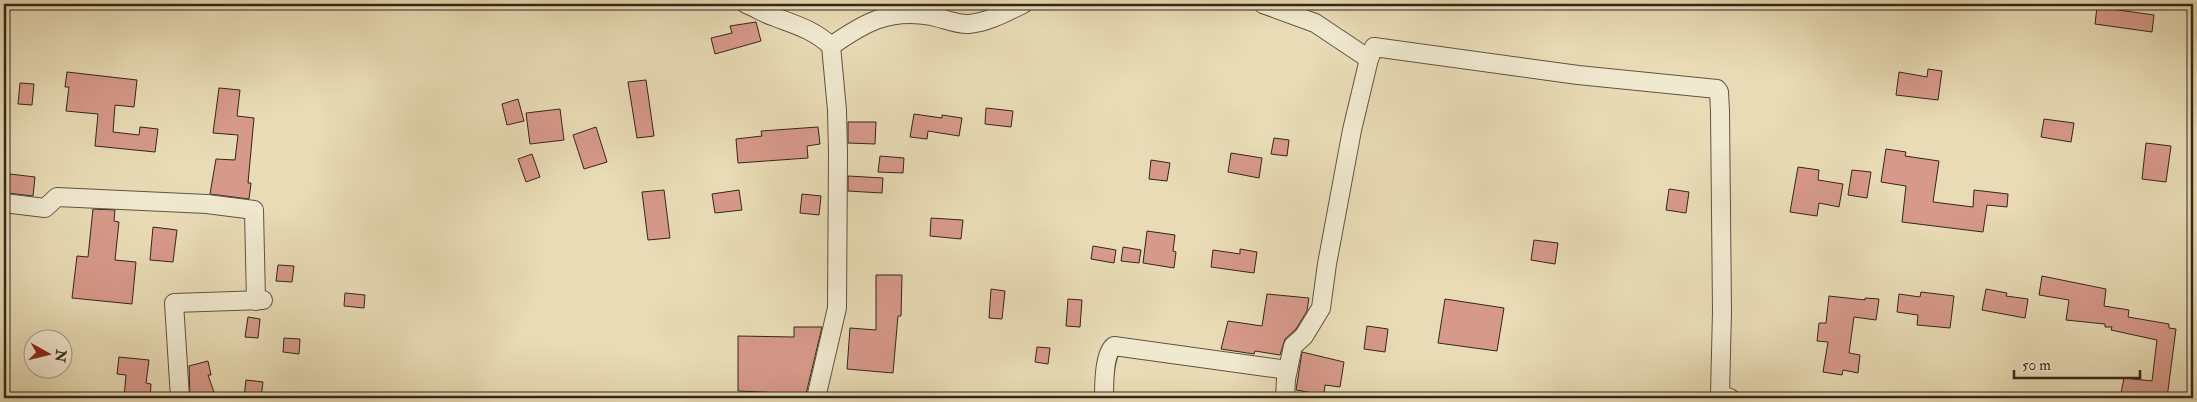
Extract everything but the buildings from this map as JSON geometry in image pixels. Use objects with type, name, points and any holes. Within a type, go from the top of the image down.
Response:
[{"type":"street","points":[[746,4],[773,17],[803,26],[819,35],[831,46],[838,154],[837,308],[816,398]]},
{"type":"street","points":[[831,46],[862,25],[884,16],[909,13],[967,24],[992,19],[1023,4]]},
{"type":"street","points":[[1263,4],[1315,23],[1369,59]]},
{"type":"street","points":[[1285,398],[1293,346],[1304,336],[1321,308],[1327,264],[1350,140],[1369,59],[1374,46],[1578,75],[1717,89],[1720,111],[1722,293],[1720,394],[1726,397]]},
{"type":"street","points":[[4,203],[45,208],[57,197],[207,204],[254,210],[260,300],[174,303],[180,398]]},
{"type":"street","points":[[1104,398],[1106,368],[1110,349],[1114,346],[1288,370]]}]
